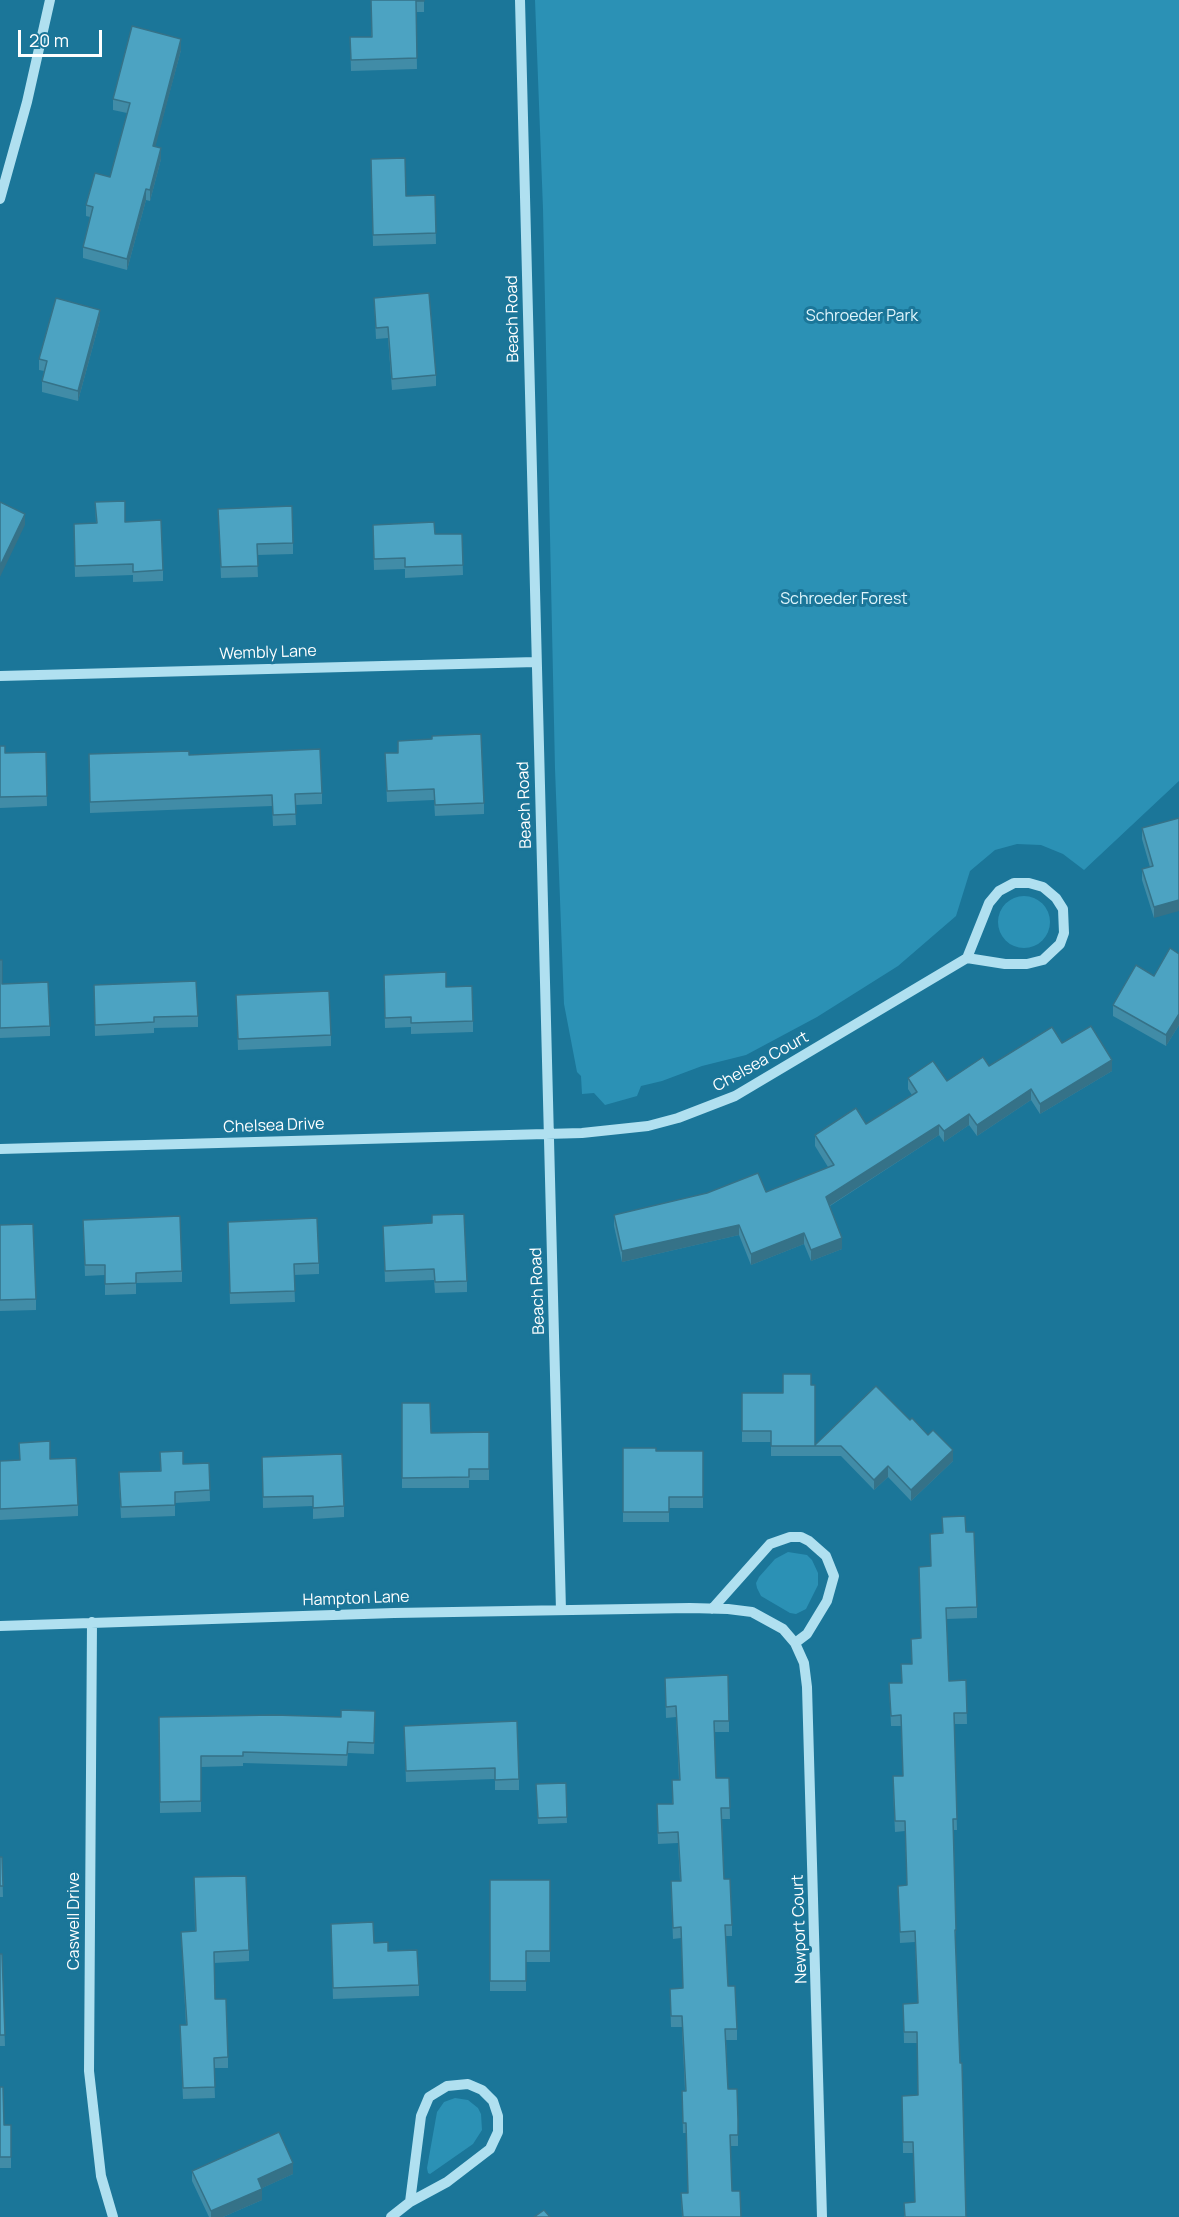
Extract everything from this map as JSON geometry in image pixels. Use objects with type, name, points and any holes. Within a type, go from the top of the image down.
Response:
[{"type":"street","points":[[0,199],[27,102],[50,0]]},
{"type":"street","name":"Beach Road","points":[[520,0],[561,1610]]},
{"type":"street","name":"Wembly Lane","points":[[0,676],[536,662]]},
{"type":"street","points":[[1014,883],[1029,883],[1043,887],[1056,898],[1063,909],[1064,933],[1060,944],[1043,960],[1027,964],[1005,964],[967,958],[989,903],[999,891],[1014,883]]},
{"type":"street","name":"Chelsea Court","points":[[549,1134],[613,1131],[648,1126],[708,1107],[758,1083],[967,958]]},
{"type":"street","name":"Chelsea Drive","points":[[0,1149],[549,1134]]},
{"type":"street","points":[[712,1609],[770,1544],[790,1537],[801,1537],[819,1548],[831,1566],[834,1576],[827,1601],[815,1622],[807,1634],[795,1643]]},
{"type":"street","name":"Hampton Lane","points":[[0,1626],[561,1610],[712,1609],[752,1612],[767,1619]]},
{"type":"street","name":"Newport Court","points":[[767,1619],[783,1629],[795,1643],[804,1663],[807,1688],[822,2217]]},
{"type":"street","name":"Caswell Drive","points":[[92,1622],[88,2071],[101,2176],[113,2217]]},
{"type":"street","points":[[391,2217],[410,2202],[447,2182],[490,2149],[498,2132],[498,2116],[493,2101],[482,2090],[468,2085],[447,2086],[429,2097],[421,2116],[410,2202]]},
{"type":"green space","name":"Schroeder Forest","points":[[535,0],[1179,0],[1179,781],[1084,870],[1063,854],[1041,845],[1017,844],[995,850],[970,871],[956,916],[898,966],[817,1017],[746,1055],[702,1066],[641,1086],[637,1096],[605,1105],[594,1093],[582,1094],[581,1076],[577,1072],[564,1004],[555,769],[543,209]]},
{"type":"green space","points":[[1024,896],[1034,898],[1042,904],[1048,912],[1050,922],[1048,932],[1042,940],[1034,946],[1024,948],[1014,946],[1006,940],[1000,932],[998,922],[1000,912],[1006,904],[1014,898]]},
{"type":"green space","points":[[788,1552],[807,1555],[818,1573],[818,1585],[806,1609],[796,1614],[790,1613],[761,1596],[756,1583],[775,1559]]},
{"type":"green space","points":[[455,2098],[468,2100],[478,2108],[481,2114],[482,2130],[473,2144],[430,2174],[427,2168],[437,2112],[444,2102]]},
{"type":"building","points":[[371,0],[424,0],[416,1],[417,58],[351,60],[350,37],[372,37]]},
{"type":"building","points":[[132,26],[181,39],[153,146],[161,148],[150,190],[146,189],[127,259],[83,247],[93,207],[86,205],[95,173],[110,177],[130,103],[113,99]]},
{"type":"building","points":[[405,158],[406,196],[435,195],[436,233],[373,235],[371,159]]},
{"type":"building","points":[[429,293],[436,375],[392,379],[388,327],[376,328],[374,298]]},
{"type":"building","points":[[56,298],[100,310],[78,391],[42,381],[47,361],[39,359]]},
{"type":"building","points":[[125,501],[125,522],[161,520],[163,570],[133,572],[133,564],[75,566],[74,524],[97,523],[95,502]]},
{"type":"building","points":[[0,502],[25,514],[0,566]]},
{"type":"building","points":[[292,506],[293,543],[257,544],[258,566],[221,567],[218,509]]},
{"type":"building","points":[[434,522],[435,534],[462,534],[463,565],[405,567],[405,558],[374,559],[373,525]]},
{"type":"building","points":[[481,734],[484,803],[435,805],[434,789],[387,791],[385,753],[398,753],[398,741],[432,739],[432,736]]},
{"type":"building","points":[[0,746],[5,746],[5,753],[46,752],[47,796],[0,797]]},
{"type":"building","points":[[320,749],[322,793],[295,794],[296,814],[273,815],[272,795],[90,802],[89,754],[189,751],[189,755]]},
{"type":"building","points":[[1179,818],[1179,900],[1154,907],[1142,869],[1153,866],[1142,828]]},
{"type":"building","points":[[1170,948],[1179,954],[1179,1014],[1166,1035],[1113,1005],[1136,965],[1154,976]]},
{"type":"building","points":[[0,960],[2,960],[2,984],[48,982],[50,1026],[0,1028]]},
{"type":"building","points":[[446,972],[446,987],[472,986],[473,1021],[411,1023],[411,1017],[385,1018],[384,975]]},
{"type":"building","points":[[196,981],[198,1016],[154,1017],[154,1022],[95,1025],[94,985]]},
{"type":"building","points":[[329,991],[331,1035],[238,1039],[236,995]]},
{"type":"building","points":[[1091,1026],[1112,1060],[1040,1104],[1031,1089],[977,1125],[969,1114],[944,1131],[939,1125],[826,1197],[842,1238],[811,1250],[804,1233],[751,1254],[739,1225],[622,1251],[614,1215],[707,1193],[758,1173],[766,1192],[834,1165],[815,1135],[856,1108],[866,1124],[917,1092],[908,1078],[933,1061],[947,1081],[983,1057],[989,1066],[1052,1027],[1062,1043]]},
{"type":"building","points":[[464,1214],[467,1281],[435,1282],[434,1269],[385,1271],[383,1226],[432,1223],[432,1215]]},
{"type":"building","points":[[180,1216],[182,1271],[136,1273],[136,1283],[105,1284],[105,1265],[85,1265],[83,1220]]},
{"type":"building","points":[[317,1218],[319,1263],[294,1264],[295,1291],[230,1293],[228,1222]]},
{"type":"building","points":[[33,1224],[36,1299],[0,1300],[0,1225]]},
{"type":"building","points":[[783,1374],[811,1374],[811,1385],[815,1385],[815,1445],[876,1386],[928,1435],[933,1430],[953,1450],[911,1490],[888,1466],[874,1480],[841,1446],[771,1446],[771,1431],[742,1431],[742,1393],[783,1393]]},
{"type":"building","points":[[402,1403],[430,1403],[431,1433],[489,1432],[489,1469],[469,1469],[469,1477],[402,1478]]},
{"type":"building","points":[[50,1441],[50,1459],[76,1458],[78,1505],[0,1509],[0,1461],[20,1460],[19,1443]]},
{"type":"building","points":[[623,1448],[703,1451],[703,1497],[669,1497],[669,1512],[623,1512]]},
{"type":"building","points":[[183,1451],[183,1464],[209,1463],[210,1490],[175,1492],[175,1505],[121,1507],[119,1472],[161,1471],[160,1452]]},
{"type":"building","points":[[342,1454],[344,1506],[313,1508],[313,1496],[263,1497],[262,1457]]},
{"type":"building","points":[[965,1516],[966,1532],[974,1532],[977,1607],[946,1608],[949,1681],[966,1680],[967,1713],[954,1713],[957,1819],[953,1819],[966,2217],[905,2217],[904,2203],[915,2202],[913,2142],[903,2142],[902,2096],[918,2095],[917,2032],[904,2032],[903,2004],[918,2003],[915,1931],[900,1932],[898,1886],[907,1885],[905,1821],[895,1821],[893,1776],[903,1776],[901,1715],[891,1716],[889,1683],[902,1683],[901,1664],[912,1664],[911,1639],[921,1638],[919,1567],[931,1566],[930,1534],[943,1533],[942,1517]]},
{"type":"building","points":[[728,1675],[729,1721],[714,1721],[716,1778],[729,1778],[730,1808],[721,1808],[724,1879],[730,1879],[732,1925],[725,1925],[728,1986],[735,1986],[737,2029],[725,2029],[728,2089],[737,2089],[738,2135],[730,2135],[732,2191],[740,2191],[741,2217],[683,2217],[681,2193],[688,2193],[686,2123],[683,2123],[682,2091],[686,2091],[682,2016],[671,2016],[670,1989],[683,1988],[681,1927],[673,1928],[671,1881],[681,1881],[678,1832],[658,1833],[657,1804],[673,1804],[672,1780],[680,1780],[676,1706],[666,1707],[665,1678]]},
{"type":"building","points":[[341,1710],[375,1711],[374,1743],[348,1742],[347,1755],[243,1752],[243,1756],[201,1756],[201,1801],[160,1802],[159,1717],[274,1715],[341,1717]]},
{"type":"building","points":[[517,1721],[519,1779],[495,1780],[495,1768],[406,1771],[404,1726]]},
{"type":"building","points":[[566,1783],[567,1817],[538,1818],[536,1784]]},
{"type":"building","points":[[0,1857],[2,1857],[3,1886],[0,1886]]},
{"type":"building","points":[[246,1876],[249,1950],[214,1952],[215,1999],[226,1999],[228,2057],[214,2058],[215,2087],[183,2088],[180,2025],[187,2025],[181,1932],[196,1931],[194,1877]]},
{"type":"building","points":[[490,1880],[550,1880],[550,1951],[526,1951],[526,1981],[490,1981]]},
{"type":"building","points":[[373,1922],[374,1943],[388,1942],[388,1951],[417,1950],[419,1985],[333,1988],[331,1924]]},
{"type":"building","points":[[0,1954],[2,1954],[5,2035],[0,2035]]},
{"type":"building","points":[[0,2087],[3,2087],[4,2125],[11,2125],[11,2157],[0,2157]]},
{"type":"building","points":[[279,2132],[293,2163],[258,2179],[262,2189],[211,2211],[192,2171]]},
{"type":"building","points":[[544,2210],[550,2217],[534,2217]]},
{"type":"park label","name":"Schroeder Park","points":[[862,317]]}]
